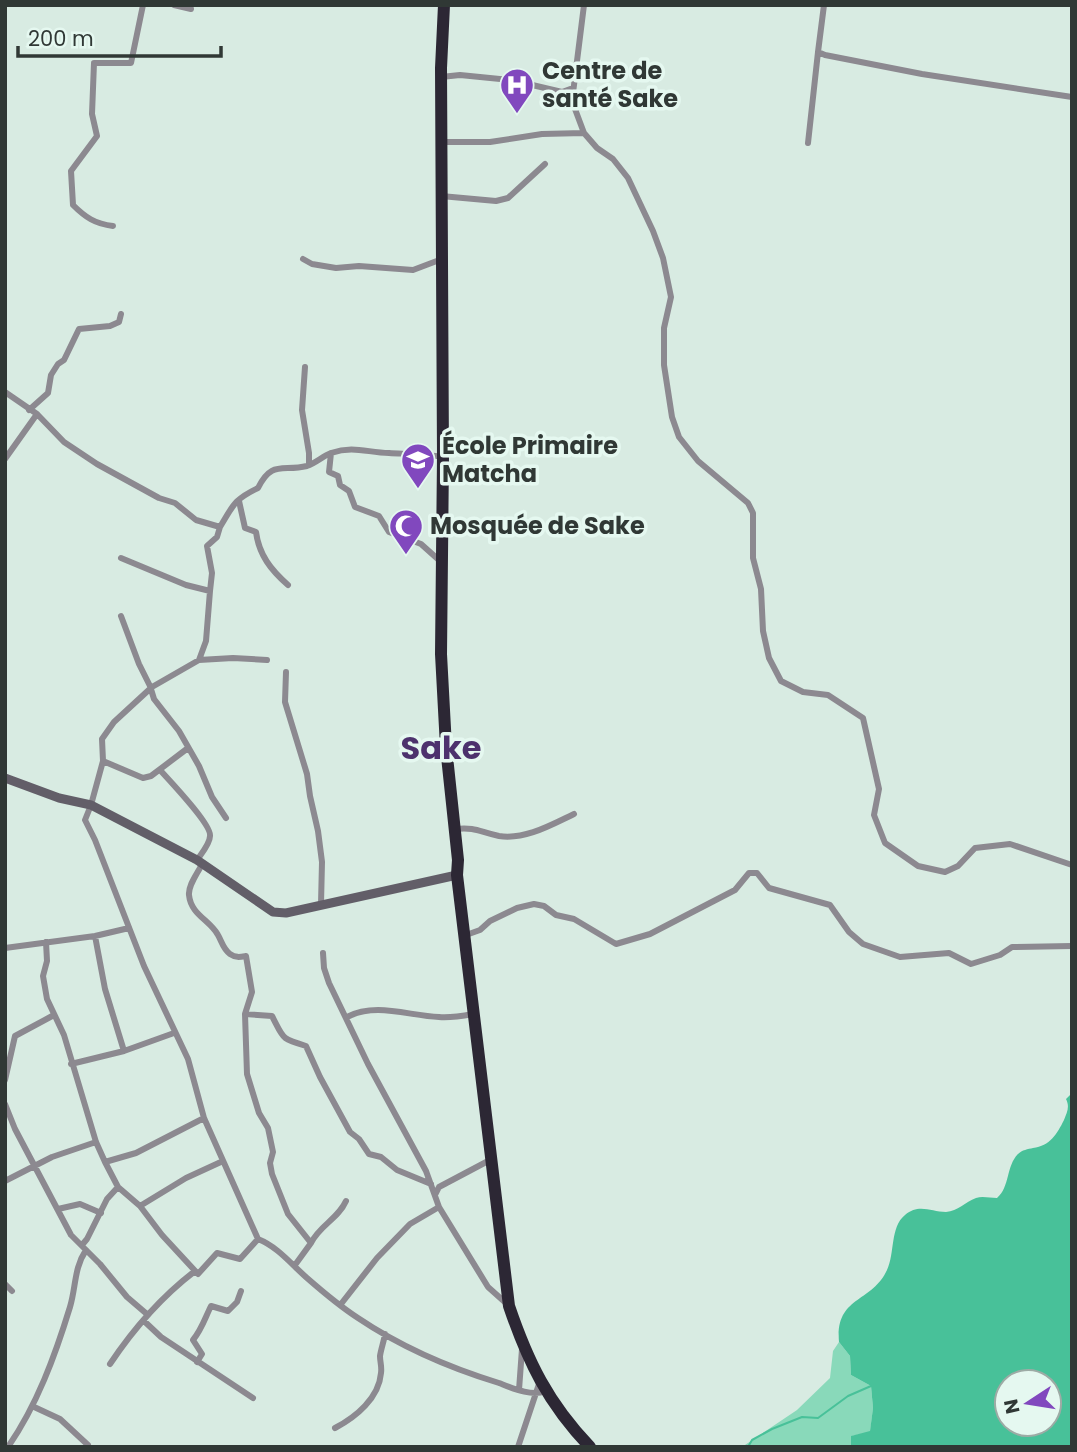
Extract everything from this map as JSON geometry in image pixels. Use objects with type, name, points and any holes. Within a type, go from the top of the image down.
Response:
[{"type":"highway","points":[[444,5],[441,77],[441,654],[457,875],[509,1306],[540,1389],[590,1447]]},
{"type":"main road","points":[[5,778],[59,798],[91,805],[199,862],[273,912],[286,912],[457,875]]},
{"type":"street","points":[[113,226],[86,218],[73,205],[71,171],[97,136],[92,114],[94,63],[131,63],[142,5]]},
{"type":"street","points":[[174,5],[191,9],[190,5]]},
{"type":"street","points":[[584,5],[572,101],[584,134],[597,148],[613,159],[628,178],[663,258],[671,297],[664,328],[664,365],[672,417],[679,437],[698,461],[748,503],[754,513],[753,558],[761,589],[763,631],[769,658],[781,681],[803,692],[828,695],[863,718],[879,789],[874,815],[885,843],[918,866],[945,872],[958,866],[975,848],[1010,844],[1072,865]]},
{"type":"street","points":[[808,143],[824,5]]},
{"type":"street","points":[[818,52],[881,66],[1072,97]]},
{"type":"street","points":[[441,77],[460,75],[511,80],[562,92],[573,88]]},
{"type":"street","points":[[441,142],[490,142],[542,134],[584,134]]},
{"type":"street","points":[[442,196],[496,201],[508,198],[545,164]]},
{"type":"street","points":[[303,259],[312,264],[336,268],[359,266],[413,270],[442,259]]},
{"type":"street","points":[[29,410],[48,393],[51,375],[64,360],[79,329],[110,326],[119,322],[121,314]]},
{"type":"street","points":[[305,367],[302,410],[309,465]]},
{"type":"street","points":[[5,393],[37,414],[64,442],[97,464],[159,498],[175,503],[196,520],[220,527]]},
{"type":"street","points":[[5,459],[37,414]]},
{"type":"street","points":[[199,660],[206,641],[212,573],[207,546],[217,537],[231,505],[258,488],[265,475],[282,466],[309,465],[331,453],[358,447],[387,453],[443,457]]},
{"type":"street","points":[[331,453],[329,472],[338,477],[340,485],[349,491],[355,507],[379,516],[389,532],[421,544],[440,561]]},
{"type":"street","points":[[239,501],[245,528],[256,532],[258,548],[273,572],[288,586]]},
{"type":"street","points":[[121,558],[186,585],[210,591]]},
{"type":"street","points":[[121,616],[150,690],[161,711],[179,731],[199,766],[212,797],[226,818]]},
{"type":"street","points":[[267,660],[199,660],[150,690],[126,710],[107,730],[101,746],[103,761],[85,820],[174,1033],[188,1059],[204,1118],[258,1239],[269,1243],[306,1278],[357,1317],[385,1334],[462,1371],[519,1390],[540,1389],[518,1447]]},
{"type":"street","points":[[286,672],[285,702],[307,774],[318,831],[322,862],[321,904]]},
{"type":"street","points":[[103,761],[143,778],[160,770],[188,748]]},
{"type":"street","points":[[160,770],[189,802],[209,830],[210,838],[188,891],[191,903],[200,917],[218,934],[220,943],[228,953],[246,956],[252,992],[246,1014],[247,1074],[259,1113],[268,1128],[273,1152],[270,1163],[272,1174],[288,1214],[310,1243]]},
{"type":"street","points":[[455,830],[472,827],[501,836],[526,833],[539,831],[573,814]]},
{"type":"street","points":[[466,935],[480,930],[517,908],[534,904],[544,906],[556,915],[574,919],[616,944],[650,934],[735,890],[749,873],[757,873],[769,888],[830,905],[849,932],[863,944],[900,957],[949,953],[971,964],[1000,955],[1012,947],[1072,947]]},
{"type":"street","points":[[5,948],[95,936],[129,928]]},
{"type":"street","points":[[95,936],[105,989],[124,1051]]},
{"type":"street","points":[[46,942],[47,961],[43,976],[47,999],[64,1035],[96,1142],[118,1187],[140,1206],[198,1275],[217,1253],[240,1259],[258,1239]]},
{"type":"street","points":[[323,953],[327,976],[368,1064],[426,1171],[439,1207],[488,1287],[509,1306]]},
{"type":"street","points":[[347,1017],[359,1011],[393,1011],[441,1018],[472,1014],[475,1011]]},
{"type":"street","points":[[246,1014],[272,1016],[279,1034],[291,1042],[306,1046],[350,1132],[359,1139],[369,1154],[381,1157],[397,1170],[431,1185]]},
{"type":"street","points":[[5,1080],[15,1036],[54,1015]]},
{"type":"street","points":[[71,1064],[124,1051],[174,1033]]},
{"type":"street","points":[[5,1104],[15,1129],[71,1236],[161,1337],[253,1398]]},
{"type":"street","points":[[105,1161],[136,1153],[204,1118]]},
{"type":"street","points":[[5,1181],[36,1165],[96,1142]]},
{"type":"street","points":[[435,1195],[439,1187],[490,1160]]},
{"type":"street","points":[[140,1206],[186,1178],[223,1161]]},
{"type":"street","points":[[8,1447],[46,1377],[71,1305],[79,1261],[93,1224],[107,1199],[118,1187]]},
{"type":"street","points":[[295,1265],[317,1231],[340,1214],[346,1201]]},
{"type":"street","points":[[58,1209],[80,1204],[101,1213]]},
{"type":"street","points":[[341,1304],[377,1258],[410,1224],[439,1207]]},
{"type":"street","points":[[110,1364],[126,1340],[167,1293],[195,1271]]},
{"type":"street","points":[[5,1284],[12,1291]]},
{"type":"street","points":[[197,1362],[202,1354],[193,1340],[202,1329],[211,1306],[228,1311],[237,1302],[242,1291]]},
{"type":"street","points":[[335,1428],[368,1403],[375,1390],[381,1376],[380,1358],[385,1334]]},
{"type":"street","points":[[519,1390],[522,1343]]},
{"type":"street","points":[[32,1406],[60,1419],[88,1445]]},
{"type":"shaded area","points":[[1072,1093],[1072,1447],[851,1447],[851,1436],[870,1431],[873,1408],[871,1386],[851,1375],[850,1356],[839,1342],[839,1327],[848,1308],[873,1289],[887,1270],[900,1220],[915,1209],[946,1212],[976,1198],[997,1198],[1004,1188],[1014,1159],[1025,1150],[1044,1145],[1056,1134],[1068,1105],[1066,1099]]},
{"type":"shaded area","points":[[839,1342],[850,1356],[851,1375],[871,1386],[873,1408],[870,1432],[852,1436],[851,1447],[742,1447],[797,1410],[830,1378],[833,1351]]},
{"type":"waterway","points":[[748,1447],[752,1440],[772,1429],[802,1417],[818,1418],[848,1396],[871,1386]]},
{"type":"place","name":"Centre de santé Sake","points":[[517,115]]},
{"type":"place","name":"École Primaire Matcha","points":[[418,490]]},
{"type":"place","name":"Mosquée de Sake","points":[[406,556]]},
{"type":"district","name":"Sake","points":[[441,748]]}]
